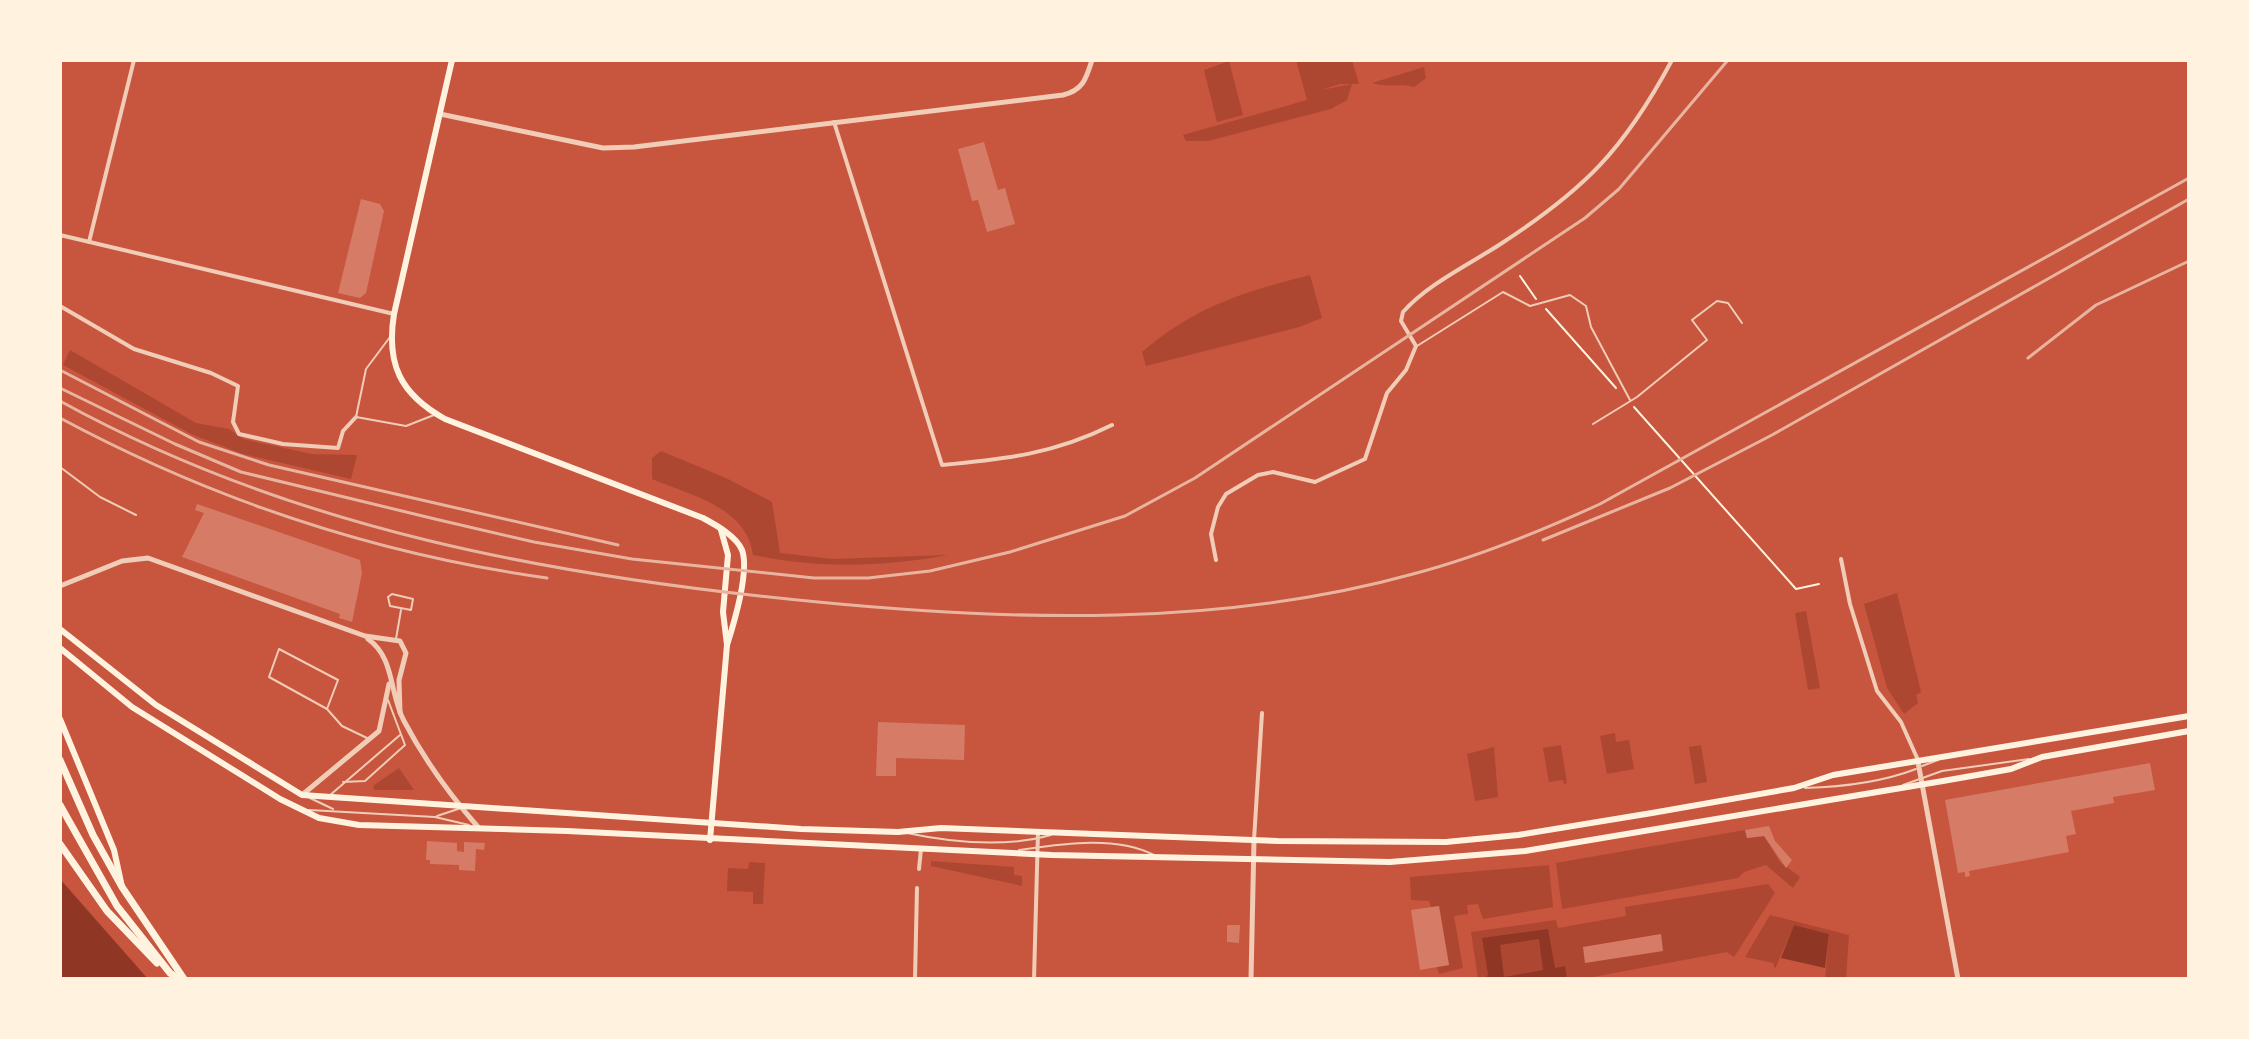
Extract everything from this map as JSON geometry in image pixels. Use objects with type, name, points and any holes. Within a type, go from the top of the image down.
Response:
[{"type":"main road","points":[[452,60],[394,314],[390,336],[392,359],[401,379],[416,399],[436,414],[703,518],[735,540],[743,560],[737,612],[727,645],[710,840]]},
{"type":"main road","points":[[721,530],[728,555],[723,612],[727,645]]},
{"type":"main road","points":[[60,629],[156,705],[302,795],[461,808],[898,832],[941,828],[1038,835],[1402,843],[1485,839],[1794,788],[1833,775],[1919,765],[2189,716]]},
{"type":"main road","points":[[60,648],[132,707],[297,808],[339,823],[435,830],[478,827],[921,849],[1253,861],[1399,862],[1513,853],[1922,781],[2011,769],[2034,759],[2189,731]]},
{"type":"main road","points":[[60,719],[114,850],[122,887]]},
{"type":"main road","points":[[60,760],[93,835],[122,887],[182,979]]},
{"type":"main road","points":[[60,805],[111,896],[170,973]]},
{"type":"main road","points":[[60,844],[95,894],[147,955],[182,979]]},
{"type":"main road","points":[[95,894],[111,896],[122,887]]},
{"type":"street","points":[[89,242],[134,60]]},
{"type":"street","points":[[440,114],[603,148],[1076,92],[1085,82],[1092,60]]},
{"type":"street","points":[[1216,560],[1211,534],[1218,507],[1226,494],[1258,475],[1273,472],[1315,482],[1365,459],[1387,393],[1406,370],[1416,346],[1401,321],[1403,312],[1538,219],[1603,166],[1637,123],[1672,60]]},
{"type":"street","points":[[834,122],[942,465],[1023,457],[1074,444],[1112,425]]},
{"type":"street","points":[[60,235],[394,314]]},
{"type":"street","points":[[60,306],[134,349],[211,373],[238,386],[233,428],[239,434],[283,444],[338,448],[343,431],[356,417]]},
{"type":"street","points":[[60,586],[129,559],[148,558],[365,636],[393,641],[406,648],[401,660],[400,713]]},
{"type":"street","points":[[1841,559],[1850,604],[1877,691],[1901,722],[1919,765],[1958,979]]},
{"type":"street","points":[[365,636],[385,656],[394,662],[401,660]]},
{"type":"street","points":[[393,641],[385,656],[400,713],[461,808],[478,827]]},
{"type":"street","points":[[302,795],[369,741],[382,726],[390,679]]},
{"type":"street","points":[[1251,979],[1253,861],[1262,713]]},
{"type":"street","points":[[1034,979],[1038,835]]},
{"type":"street","points":[[919,869],[921,849]]},
{"type":"street","points":[[915,979],[917,888]]},
{"type":"lane","points":[[1416,346],[1503,292],[1530,306],[1570,295],[1586,306],[1591,327],[1630,400]]},
{"type":"lane","points":[[1593,424],[1630,400],[1707,340],[1692,320],[1717,301],[1728,303],[1742,323]]},
{"type":"lane","points":[[390,336],[366,369],[356,417],[406,426],[436,414]]},
{"type":"lane","points":[[60,467],[100,497],[136,515]]},
{"type":"lane","points":[[392,594],[413,599],[411,610],[401,609],[390,606],[388,597],[392,594]]},
{"type":"lane","points":[[393,641],[401,609]]},
{"type":"lane","points":[[327,709],[338,680],[279,649],[269,677],[327,709],[342,726],[369,741]]},
{"type":"lane","points":[[343,782],[365,781],[403,749],[406,742],[388,699]]},
{"type":"lane","points":[[329,796],[401,734]]},
{"type":"lane","points":[[1794,788],[1832,787],[1899,775],[1919,765]]},
{"type":"lane","points":[[302,795],[334,809]]},
{"type":"lane","points":[[297,808],[435,817],[478,827]]},
{"type":"lane","points":[[435,817],[461,808]]},
{"type":"lane","points":[[898,832],[941,840],[1013,843],[1038,835]]},
{"type":"lane","points":[[1037,851],[1053,844],[1128,845],[1155,856]]},
{"type":"path","points":[[1520,276],[1617,389]]},
{"type":"path","points":[[1632,406],[1796,589],[1819,584]]},
{"type":"shaded area","points":[[1296,60],[1352,60],[1359,84],[1352,84],[1347,100],[1331,109],[1208,141],[1186,141],[1183,135],[1307,100]]},
{"type":"shaded area","points":[[1229,61],[1243,115],[1217,122],[1204,70]]},
{"type":"shaded area","points":[[1424,67],[1426,78],[1414,87],[1372,83]]},
{"type":"shaded area","points":[[1310,275],[1322,318],[1299,327],[1146,366],[1142,352],[1181,323],[1242,295]]},
{"type":"shaded area","points":[[70,350],[196,423],[229,429],[243,439],[312,454],[357,455],[351,479],[243,454],[191,434],[63,365]]},
{"type":"shaded area","points":[[661,451],[726,478],[772,502],[780,553],[833,559],[948,555],[850,565],[802,563],[753,555],[740,525],[728,514],[699,497],[652,479],[652,458]]},
{"type":"shaded area","points":[[1897,593],[1921,692],[1916,695],[1918,703],[1904,714],[1887,688],[1864,604]]},
{"type":"shaded area","points":[[1806,611],[1820,688],[1808,690],[1795,613]]},
{"type":"shaded area","points":[[1615,733],[1616,742],[1629,740],[1634,769],[1607,774],[1600,736]]},
{"type":"shaded area","points":[[1561,745],[1567,783],[1564,784],[1563,780],[1549,782],[1543,748]]},
{"type":"shaded area","points":[[1701,745],[1707,782],[1695,784],[1689,747]]},
{"type":"shaded area","points":[[1494,747],[1498,797],[1475,801],[1467,754]]},
{"type":"shaded area","points":[[399,768],[414,790],[374,790],[373,786]]},
{"type":"shaded area","points":[[1745,830],[1747,838],[1764,836],[1780,862],[1800,877],[1793,888],[1766,865],[1744,872],[1738,878],[1562,909],[1556,863]]},
{"type":"shaded area","points":[[931,861],[1014,867],[1014,875],[1022,876],[1022,886],[931,866]]},
{"type":"shaded area","points":[[749,862],[765,863],[763,904],[753,904],[753,892],[727,891],[728,868],[748,869]]},
{"type":"shaded area","points":[[1549,865],[1553,907],[1483,919],[1478,904],[1467,905],[1468,914],[1454,916],[1463,968],[1439,974],[1437,967],[1449,965],[1439,906],[1431,907],[1429,901],[1411,900],[1410,877]]},
{"type":"shaded area","points":[[60,879],[148,979],[60,979]]},
{"type":"shaded area","points":[[1768,884],[1775,893],[1734,957],[1727,952],[1582,979],[1478,979],[1471,932],[1556,920],[1558,928],[1626,916],[1625,907]]},
{"type":"shaded area","points":[[1770,915],[1849,935],[1846,979],[1825,979],[1829,934],[1794,925],[1775,969],[1773,963],[1745,957]]},
{"type":"shaded area","points":[[1794,925],[1829,934],[1825,968],[1781,958]]},
{"type":"shaded area","points":[[1548,929],[1555,968],[1565,966],[1567,979],[1486,979],[1488,974],[1482,938]],"holes":[[[1539,939],[1543,970],[1504,977],[1500,945]]]},
{"type":"building","points":[[984,142],[998,190],[1005,188],[1015,224],[987,232],[978,200],[972,201],[958,149]]},
{"type":"building","points":[[361,199],[380,204],[384,211],[366,293],[360,298],[338,293]]},
{"type":"building","points":[[197,504],[360,560],[362,573],[352,622],[339,618],[340,614],[182,557],[204,513],[195,510]]},
{"type":"building","points":[[878,722],[965,725],[964,760],[896,758],[896,776],[876,776]]},
{"type":"building","points":[[2150,763],[2155,790],[2113,797],[2114,803],[2071,811],[2076,834],[2066,836],[2069,852],[1969,871],[1970,876],[1965,877],[1965,872],[1958,873],[1945,800]]},
{"type":"building","points":[[1769,826],[1775,841],[1792,860],[1786,868],[1764,836],[1747,838],[1745,830]]},
{"type":"building","points":[[427,841],[457,843],[457,851],[464,852],[464,842],[485,843],[484,850],[476,849],[475,871],[459,870],[459,865],[430,864],[430,860],[426,860]]},
{"type":"building","points":[[1439,906],[1449,965],[1420,970],[1411,910]]},
{"type":"building","points":[[1227,925],[1240,925],[1239,943],[1227,942]]},
{"type":"building","points":[[1661,934],[1663,951],[1585,963],[1583,947]]},
{"type":"railway","points":[[60,388],[241,472],[534,542],[632,559],[814,578],[868,578],[930,571],[1010,552],[1125,516],[1195,478],[1585,218],[1619,189],[1728,60]]},
{"type":"railway","points":[[60,401],[149,446],[240,483],[333,515],[524,561],[720,591],[892,608],[1042,615],[1192,611],[1341,591],[1413,574],[1461,560],[1554,524],[1600,504],[2189,178]]},
{"type":"railway","points":[[1543,540],[1670,488],[1772,435],[2189,199]]},
{"type":"railway","points":[[2028,358],[2096,305],[2189,261]]},
{"type":"railway","points":[[60,370],[199,442],[269,465],[618,545]]},
{"type":"railway","points":[[60,418],[176,474],[296,520],[420,554],[547,578]]}]
